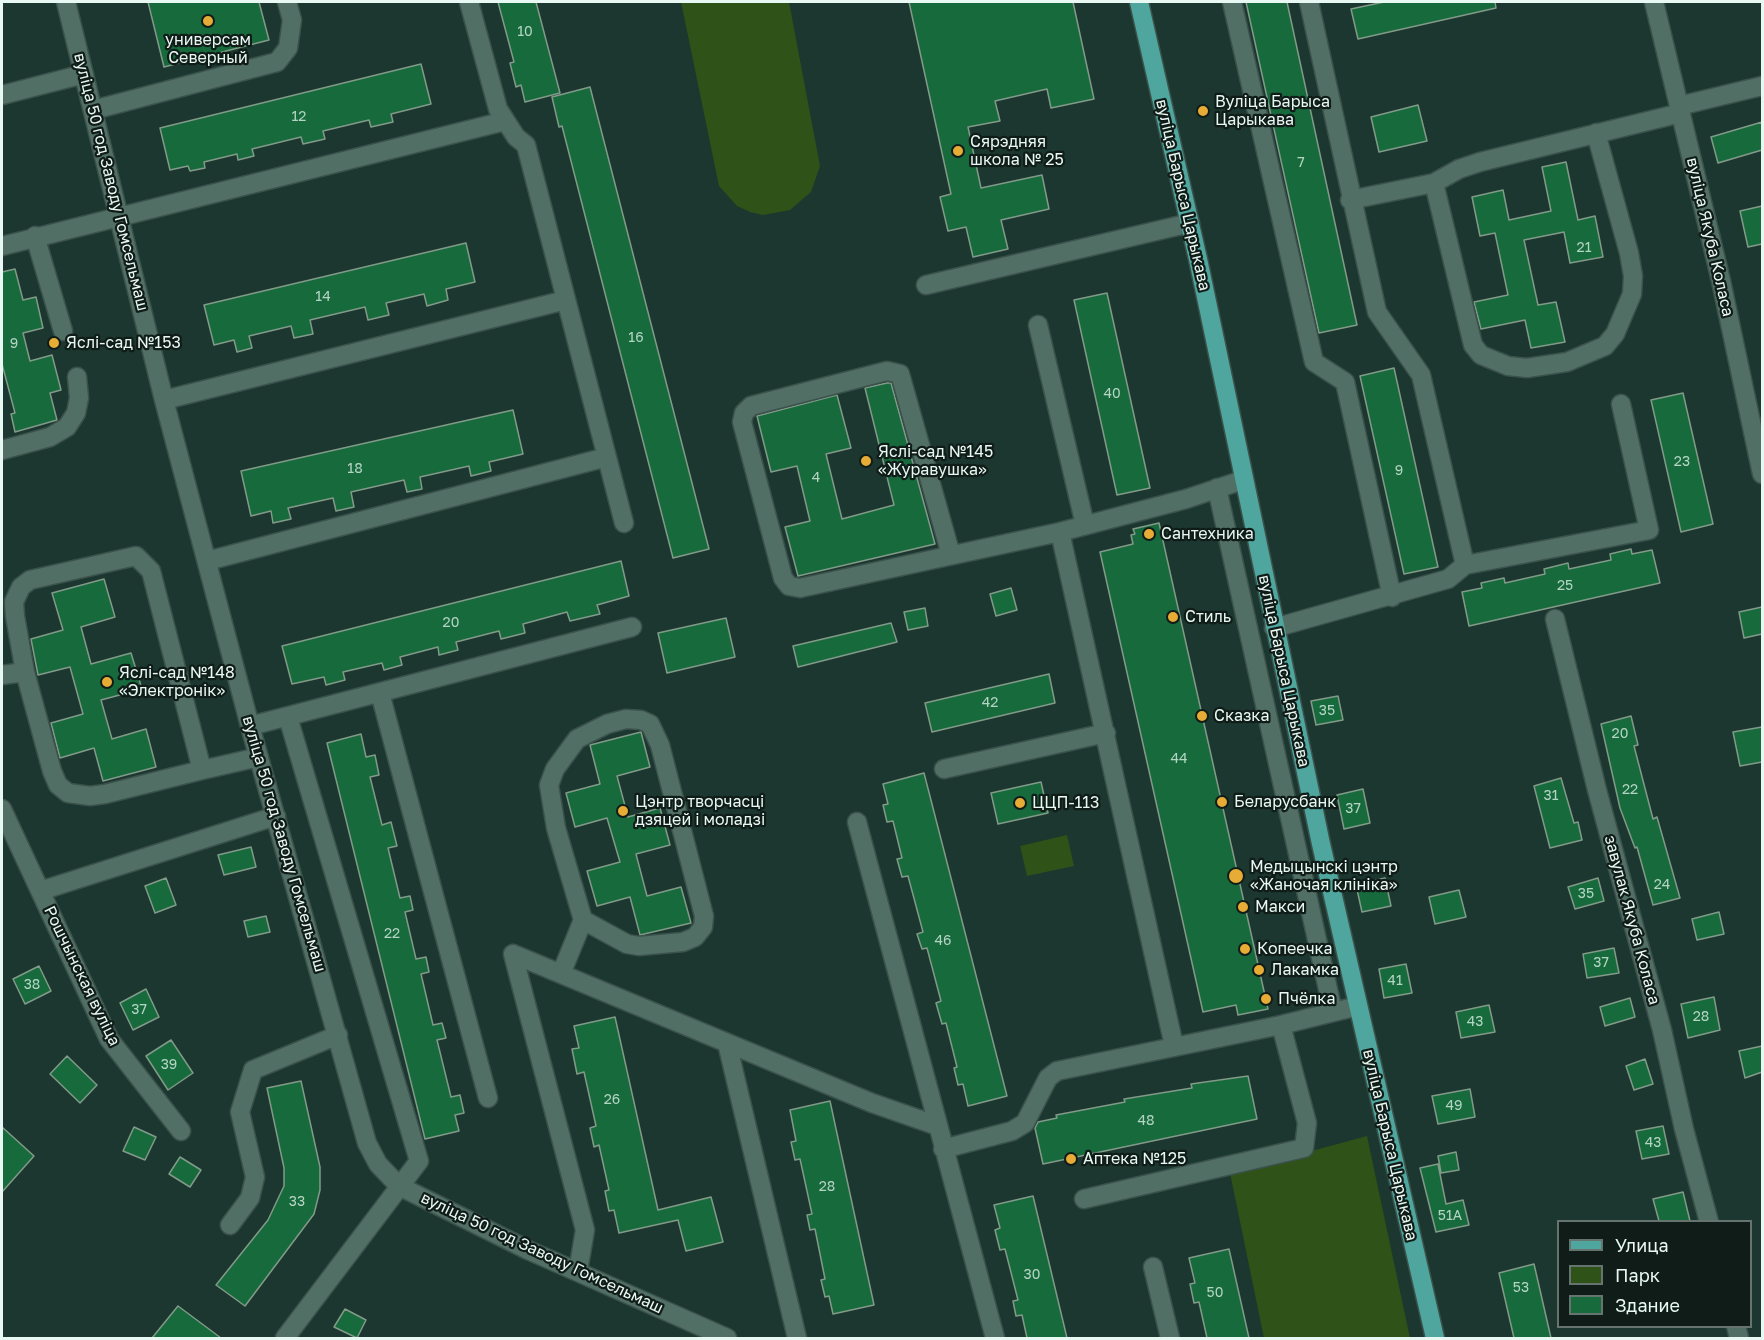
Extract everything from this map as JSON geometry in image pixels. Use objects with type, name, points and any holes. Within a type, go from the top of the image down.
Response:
[{"type":"main road","name":"вуліца Барыса Царыкава","points":[[1138,2],[1190,223],[1274,628],[1358,1006],[1435,1338]]},
{"type":"street","name":"вуліца 50 год Заводу Гомсельмаш","points":[[66,2],[164,400],[250,726],[367,1143],[378,1164],[399,1186],[720,1337]]},
{"type":"street","points":[[93,110],[277,62],[288,48],[292,20],[287,2]]},
{"type":"street","points":[[469,2],[498,109],[516,137],[526,145],[624,523]]},
{"type":"street","points":[[1232,2],[1314,362],[1345,382],[1392,597]]},
{"type":"street","points":[[1309,2],[1350,200],[1377,312],[1421,375],[1465,565]]},
{"type":"street","name":"вуліца Якуба Коласа","points":[[1654,2],[1754,395],[1762,474]]},
{"type":"street","points":[[2,95],[84,74]]},
{"type":"street","points":[[1350,200],[1434,183],[1459,169],[1762,86]]},
{"type":"street","points":[[2,246],[505,121]]},
{"type":"street","points":[[1434,183],[1473,345],[1481,354],[1508,366],[1527,368],[1567,362],[1605,346],[1615,334],[1632,294],[1633,276],[1629,254],[1596,133]]},
{"type":"street","points":[[926,285],[1190,223]]},
{"type":"street","points":[[35,236],[63,331]]},
{"type":"street","points":[[164,400],[566,300]]},
{"type":"street","points":[[1038,325],[1085,525]]},
{"type":"street","points":[[951,555],[900,374],[887,371],[751,406],[744,413],[742,422],[783,578],[789,586],[800,588],[1060,532],[1243,480]]},
{"type":"street","points":[[2,450],[50,437],[67,427],[76,413],[79,398],[77,377]]},
{"type":"street","points":[[1274,628],[1392,597],[1448,579],[1465,565],[1649,530],[1621,404]]},
{"type":"street","points":[[207,561],[607,457]]},
{"type":"street","points":[[1217,488],[1333,1012]]},
{"type":"street","points":[[1060,532],[1174,1046]]},
{"type":"street","points":[[202,770],[151,571],[136,556],[30,580],[21,587],[14,602],[25,672],[52,771],[58,785],[68,793],[84,796],[105,794],[259,757]]},
{"type":"street","name":"завулак Якуба Коласа","points":[[1555,619],[1709,1220]]},
{"type":"street","points":[[250,726],[632,627]]},
{"type":"street","points":[[2,675],[25,672]]},
{"type":"street","points":[[380,693],[488,1098]]},
{"type":"street","points":[[285,1338],[419,1161],[288,717]]},
{"type":"street","points":[[561,974],[583,920],[556,828],[549,785],[555,769],[577,739],[626,718],[641,720],[650,724],[660,745],[705,916],[703,927],[695,937],[683,942],[639,946],[627,944],[583,920]]},
{"type":"street","points":[[944,769],[1106,732]]},
{"type":"street","name":"Рошчынская вуліца","points":[[2,809],[7,837],[40,891],[109,1039],[181,1131]]},
{"type":"street","points":[[40,891],[276,816]]},
{"type":"street","points":[[857,822],[995,1338]]},
{"type":"street","points":[[578,1271],[585,1230],[513,954],[872,1103],[938,1126]]},
{"type":"street","points":[[943,1149],[1012,1131],[1026,1124],[1048,1078],[1057,1071],[1281,1025],[1358,1006]]},
{"type":"street","points":[[1084,1199],[1304,1148],[1307,1123],[1281,1025]]},
{"type":"street","points":[[230,1226],[250,1198],[255,1177],[240,1112],[253,1070],[338,1035]]},
{"type":"street","points":[[727,1043],[797,1338]]},
{"type":"street","points":[[1154,1267],[1170,1338]]},
{"type":"green space","points":[[681,2],[789,2],[820,166],[811,192],[790,210],[763,215],[750,212],[737,206],[719,186]]},
{"type":"green space","points":[[1067,835],[1074,866],[1027,876],[1020,846]]},
{"type":"green space","points":[[1367,1136],[1410,1338],[1264,1338],[1230,1173]]},
{"type":"building","name":"универсам Северный","points":[[148,2],[259,2],[269,40],[164,67]]},
{"type":"building","points":[[498,2],[536,2],[560,93],[525,102],[521,85],[516,87],[510,63],[514,62]]},
{"type":"building","name":"Сярэдняя школа № 25","points":[[909,2],[1073,2],[1094,99],[1051,108],[1047,89],[995,101],[1000,121],[968,127],[981,188],[1042,175],[1049,209],[1001,220],[1008,249],[973,257],[966,227],[948,231],[940,197],[951,194]]},
{"type":"building","points":[[1246,2],[1287,2],[1357,325],[1319,333]]},
{"type":"building","points":[[1384,2],[1495,2],[1496,8],[1358,39],[1351,9]]},
{"type":"building","points":[[421,64],[431,104],[391,114],[393,122],[371,127],[369,120],[323,131],[325,139],[303,144],[301,137],[252,149],[254,156],[238,160],[237,154],[204,162],[205,168],[190,171],[188,166],[170,170],[160,128]]},
{"type":"building","points":[[590,87],[709,549],[673,558],[562,126],[559,127],[552,97]]},
{"type":"building","points":[[1418,105],[1427,141],[1379,152],[1371,117]]},
{"type":"building","points":[[1762,122],[1762,150],[1718,163],[1711,137]]},
{"type":"building","points":[[1566,162],[1578,220],[1595,216],[1603,257],[1570,263],[1564,232],[1524,240],[1538,305],[1556,302],[1565,342],[1531,348],[1525,320],[1481,329],[1474,302],[1508,295],[1495,233],[1480,236],[1472,197],[1503,190],[1509,220],[1551,211],[1542,167]]},
{"type":"building","points":[[1762,206],[1762,244],[1748,247],[1740,211]]},
{"type":"building","points":[[466,243],[475,282],[446,289],[448,300],[427,306],[424,294],[386,303],[389,315],[368,320],[365,307],[310,320],[313,334],[294,338],[291,326],[249,336],[252,348],[237,352],[234,340],[214,345],[204,305]]},
{"type":"building","points":[[15,269],[23,300],[36,297],[43,328],[23,333],[30,361],[52,355],[61,390],[50,393],[57,420],[15,432],[11,414],[15,413],[2,364],[2,272]]},
{"type":"building","points":[[1107,293],[1150,488],[1117,495],[1074,300]]},
{"type":"building","points":[[1394,368],[1438,567],[1404,574],[1360,376]]},
{"type":"building","points":[[891,383],[935,544],[798,576],[785,527],[810,521],[797,466],[771,472],[757,416],[837,395],[851,448],[826,454],[842,519],[894,505],[865,388]]},
{"type":"building","points":[[1683,393],[1713,524],[1681,532],[1651,400]]},
{"type":"building","points":[[513,410],[523,454],[489,462],[491,471],[471,476],[469,466],[420,477],[422,489],[407,492],[404,480],[351,492],[354,507],[336,511],[333,498],[288,508],[291,519],[273,523],[271,511],[251,516],[241,471]]},
{"type":"building","points":[[1159,523],[1268,1009],[1238,1015],[1236,1005],[1203,1012],[1100,552],[1133,544],[1131,535],[1135,534],[1133,529]]},
{"type":"building","points":[[1631,549],[1632,554],[1652,550],[1660,583],[1469,626],[1462,592],[1482,588],[1481,583],[1504,578],[1505,583],[1545,574],[1544,569],[1568,563],[1569,569],[1611,560],[1610,554]]},
{"type":"building","points":[[621,561],[629,596],[597,605],[600,614],[570,621],[567,612],[523,624],[525,633],[501,639],[499,631],[456,642],[458,650],[439,655],[438,647],[400,657],[402,665],[384,670],[382,663],[343,672],[345,680],[326,685],[324,677],[292,684],[282,646]]},
{"type":"building","name":"Яслі-сад №148 «Электронік»","points":[[104,579],[115,617],[81,627],[91,664],[131,653],[142,689],[101,700],[112,739],[146,729],[156,767],[103,781],[94,748],[60,758],[51,723],[83,714],[70,667],[38,675],[31,639],[63,630],[52,593]]},
{"type":"building","points":[[1011,588],[1017,610],[996,616],[990,594]]},
{"type":"building","points":[[1762,607],[1762,634],[1744,638],[1739,612]]},
{"type":"building","points":[[925,608],[928,626],[908,630],[904,612]]},
{"type":"building","points":[[726,618],[735,657],[667,673],[658,633]]},
{"type":"building","points":[[891,623],[897,642],[798,667],[793,646]]},
{"type":"building","points":[[1049,674],[1055,703],[932,732],[925,703]]},
{"type":"building","points":[[1338,696],[1343,720],[1316,725],[1311,701]]},
{"type":"building","points":[[1631,716],[1638,745],[1634,746],[1653,819],[1657,817],[1680,898],[1653,905],[1637,847],[1635,848],[1620,808],[1601,724]]},
{"type":"building","points":[[1762,727],[1762,762],[1740,766],[1733,732]]},
{"type":"building","points":[[641,732],[650,767],[617,776],[628,817],[660,808],[670,845],[636,854],[647,896],[681,887],[691,923],[640,935],[630,897],[597,906],[587,871],[620,862],[607,818],[575,827],[566,793],[600,784],[590,745]]},
{"type":"building","points":[[361,734],[366,757],[375,755],[379,775],[370,777],[382,825],[391,822],[397,846],[388,848],[400,898],[410,896],[413,910],[405,912],[416,959],[426,957],[429,972],[421,974],[433,1025],[442,1023],[446,1038],[437,1040],[451,1097],[460,1095],[464,1113],[455,1115],[459,1131],[425,1139],[327,743]]},
{"type":"building","points":[[924,773],[1007,1096],[968,1106],[963,1084],[958,1085],[954,1068],[957,1067],[946,1023],[942,1024],[936,1003],[941,1001],[927,948],[922,949],[917,934],[923,932],[908,876],[902,877],[897,859],[902,858],[893,821],[887,822],[883,805],[888,804],[883,784]]},
{"type":"building","points":[[1561,778],[1574,823],[1578,822],[1582,840],[1550,848],[1534,786]]},
{"type":"building","name":"ЦЦП-113","points":[[1041,782],[1048,813],[998,824],[991,793]]},
{"type":"building","points":[[1363,789],[1370,823],[1344,829],[1337,795]]},
{"type":"building","points":[[251,847],[256,867],[224,875],[218,855]]},
{"type":"building","points":[[166,878],[176,905],[155,913],[145,886]]},
{"type":"building","points":[[1385,878],[1391,906],[1362,912],[1356,885]]},
{"type":"building","points":[[1598,878],[1604,901],[1575,909],[1568,887]]},
{"type":"building","points":[[1459,890],[1466,917],[1435,924],[1429,897]]},
{"type":"building","points":[[1719,912],[1724,934],[1697,940],[1692,919]]},
{"type":"building","points":[[266,916],[270,932],[248,937],[244,921]]},
{"type":"building","points":[[1614,948],[1619,973],[1587,978],[1583,954]]},
{"type":"building","points":[[1406,964],[1412,993],[1384,998],[1379,969]]},
{"type":"building","points":[[39,966],[51,991],[25,1004],[13,979]]},
{"type":"building","points":[[146,989],[159,1017],[133,1030],[120,1003]]},
{"type":"building","points":[[1714,997],[1720,1030],[1688,1038],[1681,1004]]},
{"type":"building","points":[[1630,998],[1635,1017],[1605,1026],[1600,1007]]},
{"type":"building","points":[[1489,1005],[1495,1032],[1461,1038],[1456,1012]]},
{"type":"building","points":[[615,1017],[658,1210],[711,1197],[723,1242],[686,1251],[678,1220],[619,1233],[614,1210],[609,1211],[605,1191],[609,1190],[599,1145],[594,1147],[590,1128],[596,1126],[584,1072],[577,1074],[572,1049],[579,1048],[574,1026]]},
{"type":"building","points":[[171,1040],[193,1073],[168,1090],[146,1056]]},
{"type":"building","points":[[1762,1046],[1762,1072],[1745,1078],[1739,1051]]},
{"type":"building","points":[[67,1056],[97,1085],[80,1103],[50,1074]]},
{"type":"building","points":[[1645,1059],[1653,1084],[1634,1090],[1626,1066]]},
{"type":"building","points":[[1248,1076],[1257,1119],[1043,1164],[1035,1128],[1038,1122],[1057,1118],[1056,1115],[1125,1102],[1124,1099],[1192,1088],[1191,1084]]},
{"type":"building","points":[[301,1081],[320,1167],[320,1190],[314,1214],[245,1306],[216,1285],[268,1220],[284,1186],[284,1168],[267,1088]]},
{"type":"building","points":[[1470,1089],[1475,1117],[1438,1124],[1432,1096]]},
{"type":"building","points":[[830,1101],[874,1305],[833,1314],[829,1296],[825,1297],[821,1280],[825,1279],[815,1229],[810,1230],[807,1215],[812,1214],[800,1159],[795,1160],[791,1142],[796,1141],[790,1110]]},
{"type":"building","points":[[1663,1126],[1669,1154],[1642,1159],[1636,1131]]},
{"type":"building","points":[[2,1127],[34,1156],[2,1192]]},
{"type":"building","points":[[134,1127],[156,1137],[145,1160],[123,1151]]},
{"type":"building","points":[[1456,1152],[1459,1170],[1441,1173],[1438,1156]]},
{"type":"building","points":[[180,1157],[201,1170],[190,1187],[169,1174]]},
{"type":"building","points":[[1438,1164],[1446,1204],[1463,1200],[1469,1225],[1436,1232],[1420,1168]]},
{"type":"building","points":[[1683,1192],[1690,1220],[1659,1220],[1653,1199]]},
{"type":"building","points":[[1033,1196],[1067,1338],[1027,1338],[1022,1315],[1016,1316],[1013,1301],[1018,1300],[1005,1249],[1000,1250],[995,1230],[1000,1228],[994,1205]]},
{"type":"building","points":[[1229,1249],[1249,1338],[1207,1338],[1199,1302],[1194,1303],[1190,1284],[1195,1283],[1189,1258]]},
{"type":"building","points":[[1534,1264],[1551,1338],[1514,1338],[1499,1273]]},
{"type":"building","points":[[178,1306],[221,1338],[152,1338]]},
{"type":"building","points":[[345,1309],[366,1320],[357,1338],[334,1327]]},
{"type":"place","name":"универсам Северный","points":[[208,21]]},
{"type":"place","name":"Вуліца Барыса Царыкава","points":[[1203,111]]},
{"type":"place","name":"Сярэдняя школа № 25","points":[[958,151]]},
{"type":"place","name":"Яслі-сад №153","points":[[54,343]]},
{"type":"place","name":"Яслі-сад №145 «Журавушка»","points":[[866,461]]},
{"type":"place","name":"Сантехника","points":[[1149,534]]},
{"type":"place","name":"Стиль","points":[[1173,617]]},
{"type":"place","name":"Яслі-сад №148 «Электронік»","points":[[107,682]]},
{"type":"place","name":"Сказка","points":[[1202,716]]},
{"type":"place","name":"Беларусбанк","points":[[1222,802]]},
{"type":"place","name":"ЦЦП-113","points":[[1020,803]]},
{"type":"place","name":"Цэнтр творчасці дзяцей і моладзі","points":[[623,811]]},
{"type":"place","name":"Медыцынскі цэнтр «Жаночая клініка»","points":[[1236,876]]},
{"type":"place","name":"Макси","points":[[1243,907]]},
{"type":"place","name":"Копеечка","points":[[1245,949]]},
{"type":"place","name":"Лакамка","points":[[1259,970]]},
{"type":"place","name":"Пчёлка","points":[[1266,999]]},
{"type":"place","name":"Аптека №125","points":[[1071,1159]]}]
